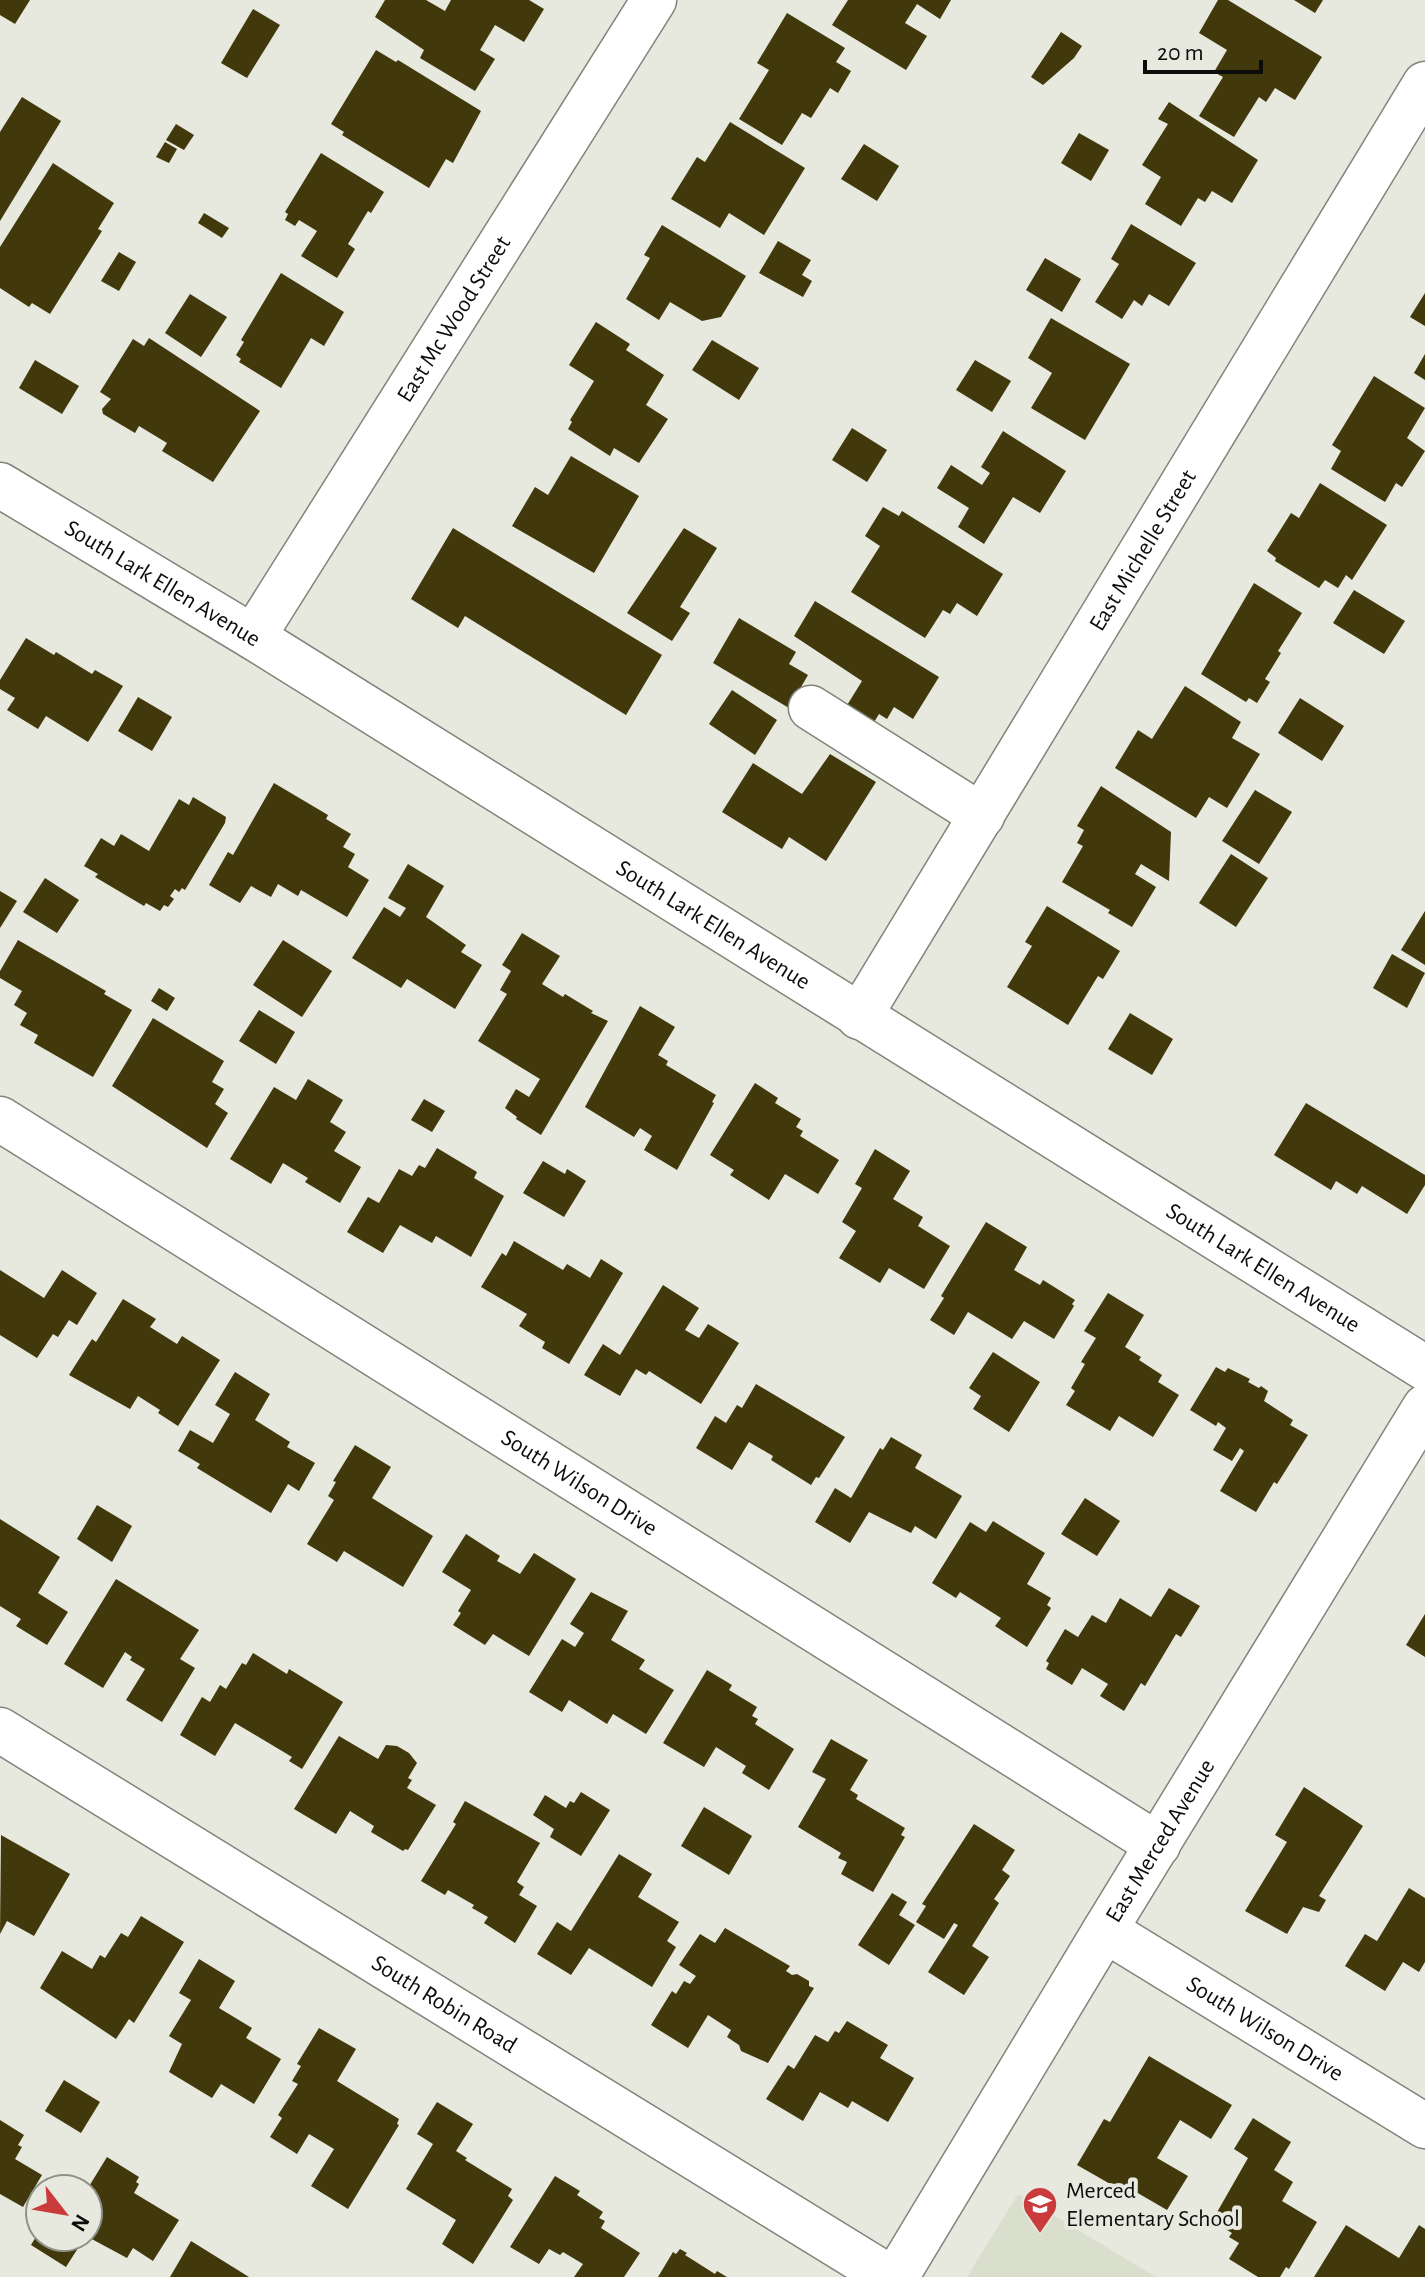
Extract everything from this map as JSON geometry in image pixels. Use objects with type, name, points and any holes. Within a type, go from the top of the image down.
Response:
[{"type":"street","name":"East Mc Wood Street","points":[[253,637],[654,0]]},
{"type":"street","name":"East Michelle Street","points":[[859,1017],[1425,84]]},
{"type":"street","name":"South Lark Ellen Avenue","points":[[0,485],[253,637],[1425,1368]]},
{"type":"street","points":[[811,708],[982,816]]},
{"type":"street","name":"South Wilson Drive","points":[[0,1119],[1158,1845]]},
{"type":"street","name":"East Merced Avenue","points":[[896,2277],[1425,1407]]},
{"type":"street","name":"South Robin Road","points":[[0,1730],[889,2277]]},
{"type":"street","name":"South Wilson Drive","points":[[1105,1930],[1425,2126]]},
{"type":"shaded area","name":"Merced Elementary School","points":[[1018,2194],[1156,2277],[967,2277]]},
{"type":"building","points":[[0,0],[30,0],[15,24],[0,15]]},
{"type":"building","points":[[385,0],[426,0],[445,11],[451,0],[529,0],[544,9],[524,42],[495,25],[480,50],[495,59],[475,91],[420,58],[424,50],[375,17]]},
{"type":"building","points":[[848,0],[951,0],[940,19],[917,4],[905,23],[927,36],[906,70],[832,25]]},
{"type":"building","points":[[1218,0],[1228,0],[1322,57],[1295,100],[1275,88],[1266,102],[1259,97],[1234,137],[1199,116],[1223,77],[1214,72],[1227,50],[1199,33]]},
{"type":"building","points":[[1294,0],[1323,0],[1315,13]]},
{"type":"building","points":[[253,9],[280,25],[247,78],[221,63]]},
{"type":"building","points":[[787,13],[845,48],[836,62],[851,71],[838,93],[830,88],[811,118],[802,113],[782,145],[739,119],[769,70],[757,63]]},
{"type":"building","points":[[1061,32],[1082,46],[1074,58],[1043,85],[1031,77]]},
{"type":"building","points":[[376,50],[396,62],[398,60],[481,111],[453,163],[446,159],[429,188],[342,135],[344,132],[331,124]]},
{"type":"building","points":[[22,97],[61,121],[0,221],[0,132]]},
{"type":"building","points":[[1169,102],[1258,160],[1232,203],[1212,191],[1205,202],[1198,198],[1181,226],[1145,204],[1161,177],[1142,165],[1168,124],[1158,119]]},
{"type":"building","points":[[730,122],[805,168],[764,235],[729,213],[720,228],[671,199],[697,157],[705,162]]},
{"type":"building","points":[[176,124],[194,135],[184,150],[166,140]]},
{"type":"building","points":[[1079,133],[1109,150],[1091,181],[1061,163]]},
{"type":"building","points":[[165,142],[177,149],[169,163],[156,157]]},
{"type":"building","points":[[864,144],[899,166],[877,201],[841,179]]},
{"type":"building","points":[[321,153],[384,192],[348,244],[355,249],[337,278],[301,256],[317,231],[299,220],[295,226],[285,220],[288,214],[285,212]]},
{"type":"building","points":[[53,163],[114,203],[98,229],[102,231],[50,314],[32,303],[29,307],[0,288],[0,247]]},
{"type":"building","points":[[204,213],[229,228],[222,238],[198,223]]},
{"type":"building","points":[[1131,224],[1196,263],[1169,306],[1149,294],[1142,306],[1134,300],[1122,319],[1095,302],[1119,264],[1111,259]]},
{"type":"building","points":[[662,225],[746,276],[721,317],[702,321],[670,302],[659,320],[626,299],[650,258],[644,255]]},
{"type":"building","points":[[778,241],[811,260],[802,275],[812,281],[803,297],[759,273]]},
{"type":"building","points":[[119,252],[136,262],[119,291],[101,281]]},
{"type":"building","points":[[1045,258],[1081,279],[1062,312],[1026,290]]},
{"type":"building","points":[[281,273],[344,312],[324,346],[311,338],[281,388],[239,362],[241,359],[236,355],[244,342],[241,340]]},
{"type":"building","points":[[1425,293],[1425,326],[1410,317]]},
{"type":"building","points":[[190,294],[227,317],[201,357],[165,333]]},
{"type":"building","points":[[1051,318],[1130,364],[1085,440],[1031,408],[1052,373],[1028,358]]},
{"type":"building","points":[[596,322],[630,344],[626,350],[664,375],[646,405],[668,419],[639,463],[614,448],[610,456],[568,429],[570,420],[594,381],[569,365]]},
{"type":"building","points":[[149,338],[260,411],[213,482],[162,451],[167,443],[139,426],[135,433],[103,414],[102,409],[111,399],[100,392],[133,339],[144,346]]},
{"type":"building","points":[[712,340],[759,368],[739,400],[692,370]]},
{"type":"building","points":[[1425,354],[1425,380],[1414,373]]},
{"type":"building","points":[[35,360],[79,386],[62,414],[19,388]]},
{"type":"building","points":[[975,360],[1011,381],[992,412],[956,390]]},
{"type":"building","points":[[1374,376],[1425,408],[1407,438],[1425,451],[1402,487],[1396,483],[1385,502],[1331,469],[1341,451],[1332,445]]},
{"type":"building","points":[[852,428],[887,450],[867,482],[832,460]]},
{"type":"building","points":[[1003,431],[1066,471],[1040,513],[1013,497],[984,544],[958,527],[969,508],[937,488],[951,465],[982,485],[990,473],[981,467]]},
{"type":"building","points":[[571,456],[639,496],[594,573],[512,526],[535,487],[548,495]]},
{"type":"building","points":[[1320,483],[1387,525],[1352,580],[1346,575],[1338,588],[1325,580],[1319,588],[1275,561],[1276,558],[1267,551],[1291,513],[1299,518]]},
{"type":"building","points":[[883,507],[899,516],[902,511],[1003,574],[977,616],[957,603],[950,614],[943,610],[925,638],[851,592],[880,546],[865,536]]},
{"type":"building","points":[[453,528],[662,655],[626,715],[465,616],[458,628],[411,599]]},
{"type":"building","points":[[684,528],[717,548],[680,607],[690,613],[672,641],[627,613]]},
{"type":"building","points":[[1254,583],[1302,613],[1278,651],[1281,653],[1265,679],[1270,682],[1257,703],[1249,698],[1246,702],[1201,674]]},
{"type":"building","points":[[1354,590],[1405,621],[1384,654],[1333,623]]},
{"type":"building","points":[[815,601],[939,677],[913,719],[894,707],[887,719],[879,714],[868,732],[841,715],[862,681],[794,636]]},
{"type":"building","points":[[739,618],[796,652],[789,664],[808,675],[789,708],[713,663]]},
{"type":"building","points":[[26,638],[92,674],[95,670],[123,686],[88,742],[46,716],[38,729],[7,710],[15,698],[0,689],[0,680]]},
{"type":"building","points":[[1185,686],[1241,722],[1232,738],[1260,754],[1227,808],[1209,797],[1196,818],[1115,768],[1138,730],[1152,739]]},
{"type":"building","points":[[732,690],[777,720],[755,755],[709,724]]},
{"type":"building","points":[[138,697],[172,717],[152,751],[118,731]]},
{"type":"building","points":[[1300,698],[1344,726],[1322,761],[1278,733]]},
{"type":"building","points":[[830,754],[876,782],[826,861],[789,837],[782,849],[722,812],[753,763],[802,794]]},
{"type":"building","points":[[274,783],[328,815],[326,819],[351,834],[343,847],[355,854],[348,867],[369,880],[347,917],[301,890],[298,896],[278,884],[271,897],[251,886],[240,903],[209,885],[228,852],[233,855]]},
{"type":"building","points":[[1101,786],[1171,832],[1169,881],[1141,864],[1135,874],[1156,887],[1132,927],[1108,913],[1110,910],[1062,882],[1083,846],[1077,843],[1084,830],[1077,826]]},
{"type":"building","points":[[1255,790],[1292,812],[1259,864],[1222,841]]},
{"type":"building","points":[[193,797],[226,817],[225,823],[185,890],[182,888],[179,892],[175,889],[170,896],[174,899],[168,907],[164,905],[160,911],[146,903],[144,906],[95,877],[98,874],[84,866],[101,838],[114,846],[121,834],[149,851],[179,799],[189,805]]},
{"type":"building","points":[[1231,854],[1268,878],[1236,927],[1199,903]]},
{"type":"building","points":[[408,864],[444,886],[426,917],[466,945],[461,952],[482,965],[455,1009],[407,979],[401,988],[352,958],[384,907],[400,917],[406,908],[388,898]]},
{"type":"building","points":[[45,878],[79,900],[57,933],[23,912]]},
{"type":"building","points":[[0,891],[17,901],[0,928]]},
{"type":"building","points":[[1047,906],[1120,951],[1103,979],[1098,976],[1068,1025],[1007,987],[1032,946],[1025,942]]},
{"type":"building","points":[[1425,911],[1425,965],[1401,950]]},
{"type":"building","points":[[522,933],[560,956],[542,984],[563,997],[565,994],[608,1021],[541,1135],[505,1108],[516,1089],[529,1097],[540,1079],[478,1041],[507,994],[500,990],[511,971],[502,965]]},
{"type":"building","points":[[18,940],[106,991],[104,994],[132,1010],[93,1077],[34,1043],[38,1035],[20,1025],[27,1013],[14,1005],[22,991],[0,978],[0,971]]},
{"type":"building","points":[[283,940],[332,971],[302,1017],[253,985]]},
{"type":"building","points":[[1392,954],[1425,973],[1407,1008],[1373,988]]},
{"type":"building","points":[[159,988],[175,998],[167,1011],[151,1001]]},
{"type":"building","points":[[640,1006],[675,1027],[658,1055],[668,1061],[666,1065],[716,1095],[677,1170],[644,1150],[652,1136],[640,1128],[634,1137],[585,1107]]},
{"type":"building","points":[[259,1010],[295,1032],[276,1064],[239,1041]]},
{"type":"building","points":[[1130,1013],[1173,1039],[1152,1075],[1108,1049]]},
{"type":"building","points":[[153,1018],[224,1061],[212,1082],[224,1089],[215,1104],[228,1113],[207,1148],[112,1086]]},
{"type":"building","points":[[308,1079],[343,1100],[330,1122],[346,1132],[334,1151],[361,1167],[340,1203],[305,1182],[308,1178],[283,1163],[271,1184],[230,1159],[274,1087],[296,1100]]},
{"type":"building","points":[[755,1083],[778,1098],[775,1103],[801,1119],[796,1127],[803,1131],[800,1136],[839,1160],[818,1194],[785,1174],[769,1200],[730,1175],[734,1170],[710,1155]]},
{"type":"building","points":[[424,1099],[445,1111],[432,1132],[411,1120]]},
{"type":"building","points":[[1306,1103],[1425,1175],[1425,1185],[1407,1214],[1362,1186],[1357,1194],[1336,1181],[1331,1190],[1274,1155]]},
{"type":"building","points":[[437,1148],[477,1172],[474,1178],[504,1196],[471,1257],[436,1236],[432,1243],[400,1225],[383,1253],[347,1232],[368,1197],[379,1203],[399,1169],[412,1176],[419,1165],[425,1168]]},
{"type":"building","points":[[875,1149],[910,1171],[893,1199],[923,1217],[918,1226],[950,1246],[924,1289],[889,1268],[880,1283],[839,1258],[856,1231],[842,1222],[862,1188],[855,1184]]},
{"type":"building","points":[[543,1161],[565,1174],[567,1169],[586,1181],[564,1217],[523,1193]]},
{"type":"building","points":[[986,1222],[1027,1247],[1014,1270],[1040,1285],[1043,1280],[1075,1300],[1054,1339],[1024,1321],[1012,1339],[968,1312],[954,1335],[930,1320]]},
{"type":"building","points":[[514,1241],[563,1270],[567,1264],[590,1278],[601,1259],[623,1273],[569,1364],[542,1348],[545,1342],[519,1326],[527,1314],[481,1287],[502,1253],[506,1256]]},
{"type":"building","points":[[0,1270],[44,1298],[62,1270],[97,1293],[77,1325],[69,1320],[58,1337],[53,1334],[37,1358],[0,1335]]},
{"type":"building","points":[[663,1285],[699,1308],[685,1330],[699,1338],[708,1324],[739,1343],[701,1404],[649,1371],[646,1375],[636,1369],[620,1396],[584,1375],[603,1344],[620,1355]]},
{"type":"building","points":[[1108,1293],[1144,1315],[1125,1347],[1162,1375],[1158,1382],[1179,1395],[1153,1437],[1119,1416],[1110,1431],[1066,1405],[1075,1391],[1071,1388],[1085,1364],[1081,1362],[1096,1338],[1084,1331]]},
{"type":"building","points":[[123,1299],[156,1319],[150,1327],[177,1344],[182,1336],[220,1360],[178,1426],[138,1396],[130,1409],[69,1375],[92,1339],[96,1342]]},
{"type":"building","points":[[993,1352],[1040,1382],[1009,1432],[973,1409],[981,1396],[969,1388]]},
{"type":"building","points":[[1216,1367],[1225,1372],[1228,1368],[1268,1391],[1264,1401],[1293,1420],[1290,1425],[1308,1435],[1256,1512],[1220,1491],[1244,1451],[1240,1448],[1232,1461],[1213,1450],[1226,1428],[1218,1422],[1216,1426],[1190,1410]]},
{"type":"building","points":[[235,1372],[270,1394],[255,1420],[290,1442],[287,1447],[315,1463],[299,1491],[288,1484],[271,1513],[197,1468],[200,1464],[178,1451],[190,1430],[213,1443],[230,1414],[215,1405]]},
{"type":"building","points":[[756,1384],[845,1437],[819,1478],[816,1477],[811,1485],[749,1442],[732,1470],[696,1448],[715,1416],[726,1423],[737,1405],[742,1408]]},
{"type":"building","points":[[891,1437],[922,1455],[915,1468],[962,1496],[936,1539],[915,1526],[911,1533],[869,1512],[850,1543],[815,1522],[835,1488],[851,1498],[880,1448],[883,1450]]},
{"type":"building","points":[[355,1445],[391,1467],[372,1498],[433,1536],[403,1587],[344,1551],[337,1562],[307,1544],[334,1500],[328,1496],[336,1482],[333,1481]]},
{"type":"building","points":[[1085,1498],[1120,1521],[1097,1556],[1061,1534]]},
{"type":"building","points":[[97,1505],[132,1526],[112,1562],[77,1539]]},
{"type":"building","points":[[0,1519],[60,1557],[38,1593],[68,1612],[47,1645],[16,1626],[21,1619],[0,1606]]},
{"type":"building","points":[[993,1521],[1045,1553],[1027,1584],[1051,1598],[1047,1605],[1051,1608],[1027,1647],[995,1626],[1001,1618],[960,1592],[956,1598],[932,1583],[970,1522],[986,1532]]},
{"type":"building","points":[[466,1534],[500,1556],[497,1561],[520,1574],[534,1553],[576,1579],[529,1656],[493,1634],[485,1645],[453,1625],[471,1590],[442,1572]]},
{"type":"building","points":[[116,1579],[199,1630],[180,1659],[195,1668],[162,1722],[126,1700],[145,1669],[130,1660],[132,1657],[125,1652],[103,1688],[64,1664]]},
{"type":"building","points":[[1169,1588],[1200,1606],[1181,1637],[1176,1634],[1145,1686],[1141,1683],[1124,1711],[1100,1696],[1108,1684],[1082,1668],[1072,1685],[1046,1669],[1049,1663],[1046,1661],[1065,1629],[1078,1637],[1092,1615],[1106,1623],[1120,1598],[1151,1617]]},
{"type":"building","points":[[591,1592],[628,1611],[611,1640],[645,1660],[639,1669],[674,1690],[646,1734],[613,1714],[607,1724],[569,1700],[562,1712],[529,1692],[562,1639],[575,1647],[584,1633],[570,1624]]},
{"type":"building","points":[[1425,1614],[1425,1657],[1406,1645]]},
{"type":"building","points":[[253,1653],[287,1674],[289,1669],[343,1702],[302,1769],[289,1761],[292,1757],[235,1723],[215,1756],[180,1735],[202,1697],[210,1702],[220,1685],[226,1689],[242,1663],[246,1665]]},
{"type":"building","points":[[707,1670],[732,1685],[729,1690],[757,1707],[752,1716],[758,1719],[755,1724],[794,1749],[769,1790],[742,1773],[746,1766],[716,1747],[704,1767],[663,1743]]},
{"type":"building","points":[[339,1736],[378,1759],[386,1745],[397,1746],[409,1753],[417,1763],[408,1778],[412,1780],[407,1788],[436,1805],[408,1850],[403,1851],[371,1832],[374,1826],[350,1811],[336,1834],[294,1809]]},
{"type":"building","points":[[831,1739],[868,1760],[850,1790],[858,1795],[856,1799],[905,1828],[901,1835],[905,1837],[873,1892],[841,1874],[847,1862],[838,1858],[841,1853],[798,1827],[826,1779],[812,1772]]},
{"type":"building","points":[[1304,1787],[1363,1826],[1319,1896],[1326,1900],[1319,1912],[1303,1907],[1287,1934],[1245,1911],[1287,1842],[1275,1835]]},
{"type":"building","points":[[581,1792],[610,1810],[581,1856],[550,1837],[554,1829],[533,1815],[545,1795],[566,1808],[570,1801],[574,1803]]},
{"type":"building","points":[[465,1801],[540,1843],[517,1882],[524,1887],[519,1895],[537,1906],[515,1943],[484,1923],[488,1917],[472,1908],[474,1905],[448,1890],[445,1895],[421,1881],[456,1824],[453,1822]]},
{"type":"building","points":[[704,1807],[752,1836],[729,1875],[681,1846]]},
{"type":"building","points":[[974,1824],[1015,1850],[1002,1870],[1010,1876],[994,1899],[999,1903],[972,1946],[989,1957],[964,1995],[928,1972],[958,1925],[954,1923],[944,1939],[916,1922],[926,1906],[922,1904]]},
{"type":"building","points":[[1,1835],[70,1874],[34,1936],[7,1921],[0,1934]]},
{"type":"building","points":[[619,1854],[652,1874],[638,1897],[679,1922],[667,1941],[676,1947],[652,1987],[589,1948],[571,1975],[537,1954],[557,1922],[571,1931]]},
{"type":"building","points":[[1409,1888],[1425,1898],[1425,1962],[1419,1972],[1403,1962],[1385,1991],[1345,1966],[1365,1934],[1377,1941]]},
{"type":"building","points":[[892,1893],[907,1902],[899,1915],[915,1925],[889,1965],[858,1945]]},
{"type":"building","points":[[141,1916],[184,1942],[134,2023],[129,2019],[116,2039],[40,1988],[62,1951],[92,1969],[100,1955],[105,1958],[121,1933],[128,1937]]},
{"type":"building","points":[[725,1928],[790,1966],[786,1971],[809,1981],[809,1986],[814,1988],[768,2063],[741,2051],[739,2045],[727,2037],[731,2030],[708,2015],[688,2048],[651,2025],[672,1991],[676,1994],[684,1981],[690,1984],[696,1976],[679,1965],[700,1934],[715,1943]]},
{"type":"building","points":[[199,1959],[235,1981],[219,2008],[252,2028],[246,2038],[281,2059],[254,2104],[221,2084],[212,2098],[169,2072],[182,2044],[169,2036],[191,2000],[179,1993]]},
{"type":"building","points":[[847,2021],[888,2045],[880,2058],[914,2078],[888,2122],[852,2101],[848,2108],[820,2092],[803,2121],[766,2099],[788,2065],[794,2069],[815,2035],[828,2042]]},
{"type":"building","points":[[319,2028],[356,2049],[337,2081],[399,2119],[399,2125],[348,2209],[311,2186],[334,2149],[309,2134],[297,2154],[270,2137],[282,2118],[278,2115],[298,2084],[292,2081],[301,2066],[297,2064]]},
{"type":"building","points":[[1149,2056],[1232,2105],[1211,2139],[1180,2120],[1157,2158],[1188,2176],[1167,2210],[1136,2192],[1133,2197],[1077,2165],[1104,2119],[1110,2122]]},
{"type":"building","points":[[64,2080],[100,2102],[81,2133],[45,2111]]},
{"type":"building","points":[[437,2102],[473,2124],[456,2151],[512,2189],[508,2196],[513,2200],[473,2264],[442,2244],[456,2220],[406,2189],[433,2144],[417,2134]]},
{"type":"building","points":[[1253,2118],[1291,2142],[1274,2170],[1293,2182],[1282,2201],[1317,2222],[1289,2269],[1286,2267],[1280,2277],[1258,2277],[1229,2259],[1239,2243],[1229,2237],[1232,2233],[1212,2221],[1248,2158],[1234,2149]]},
{"type":"building","points":[[0,2120],[24,2135],[15,2159],[39,2173],[24,2173],[23,2207],[0,2194]]},
{"type":"building","points":[[107,2157],[139,2177],[134,2193],[179,2220],[153,2261],[133,2248],[127,2258],[104,2246],[104,2173],[97,2173]]},
{"type":"building","points":[[555,2176],[580,2191],[577,2195],[603,2212],[599,2218],[605,2221],[601,2228],[640,2253],[624,2277],[574,2277],[583,2264],[563,2252],[560,2255],[549,2249],[539,2264],[510,2247]]},
{"type":"building","points":[[1346,2225],[1399,2258],[1419,2225],[1425,2229],[1425,2277],[1314,2277]]},
{"type":"building","points":[[191,2241],[249,2277],[170,2277]]},
{"type":"building","points":[[680,2249],[715,2274],[717,2271],[727,2277],[658,2277],[673,2252],[676,2254]]},
{"type":"building","points":[[44,2253],[75,2253],[66,2267]]},
{"type":"place","name":"Merced Elementary School","points":[[1040,2235]]}]
